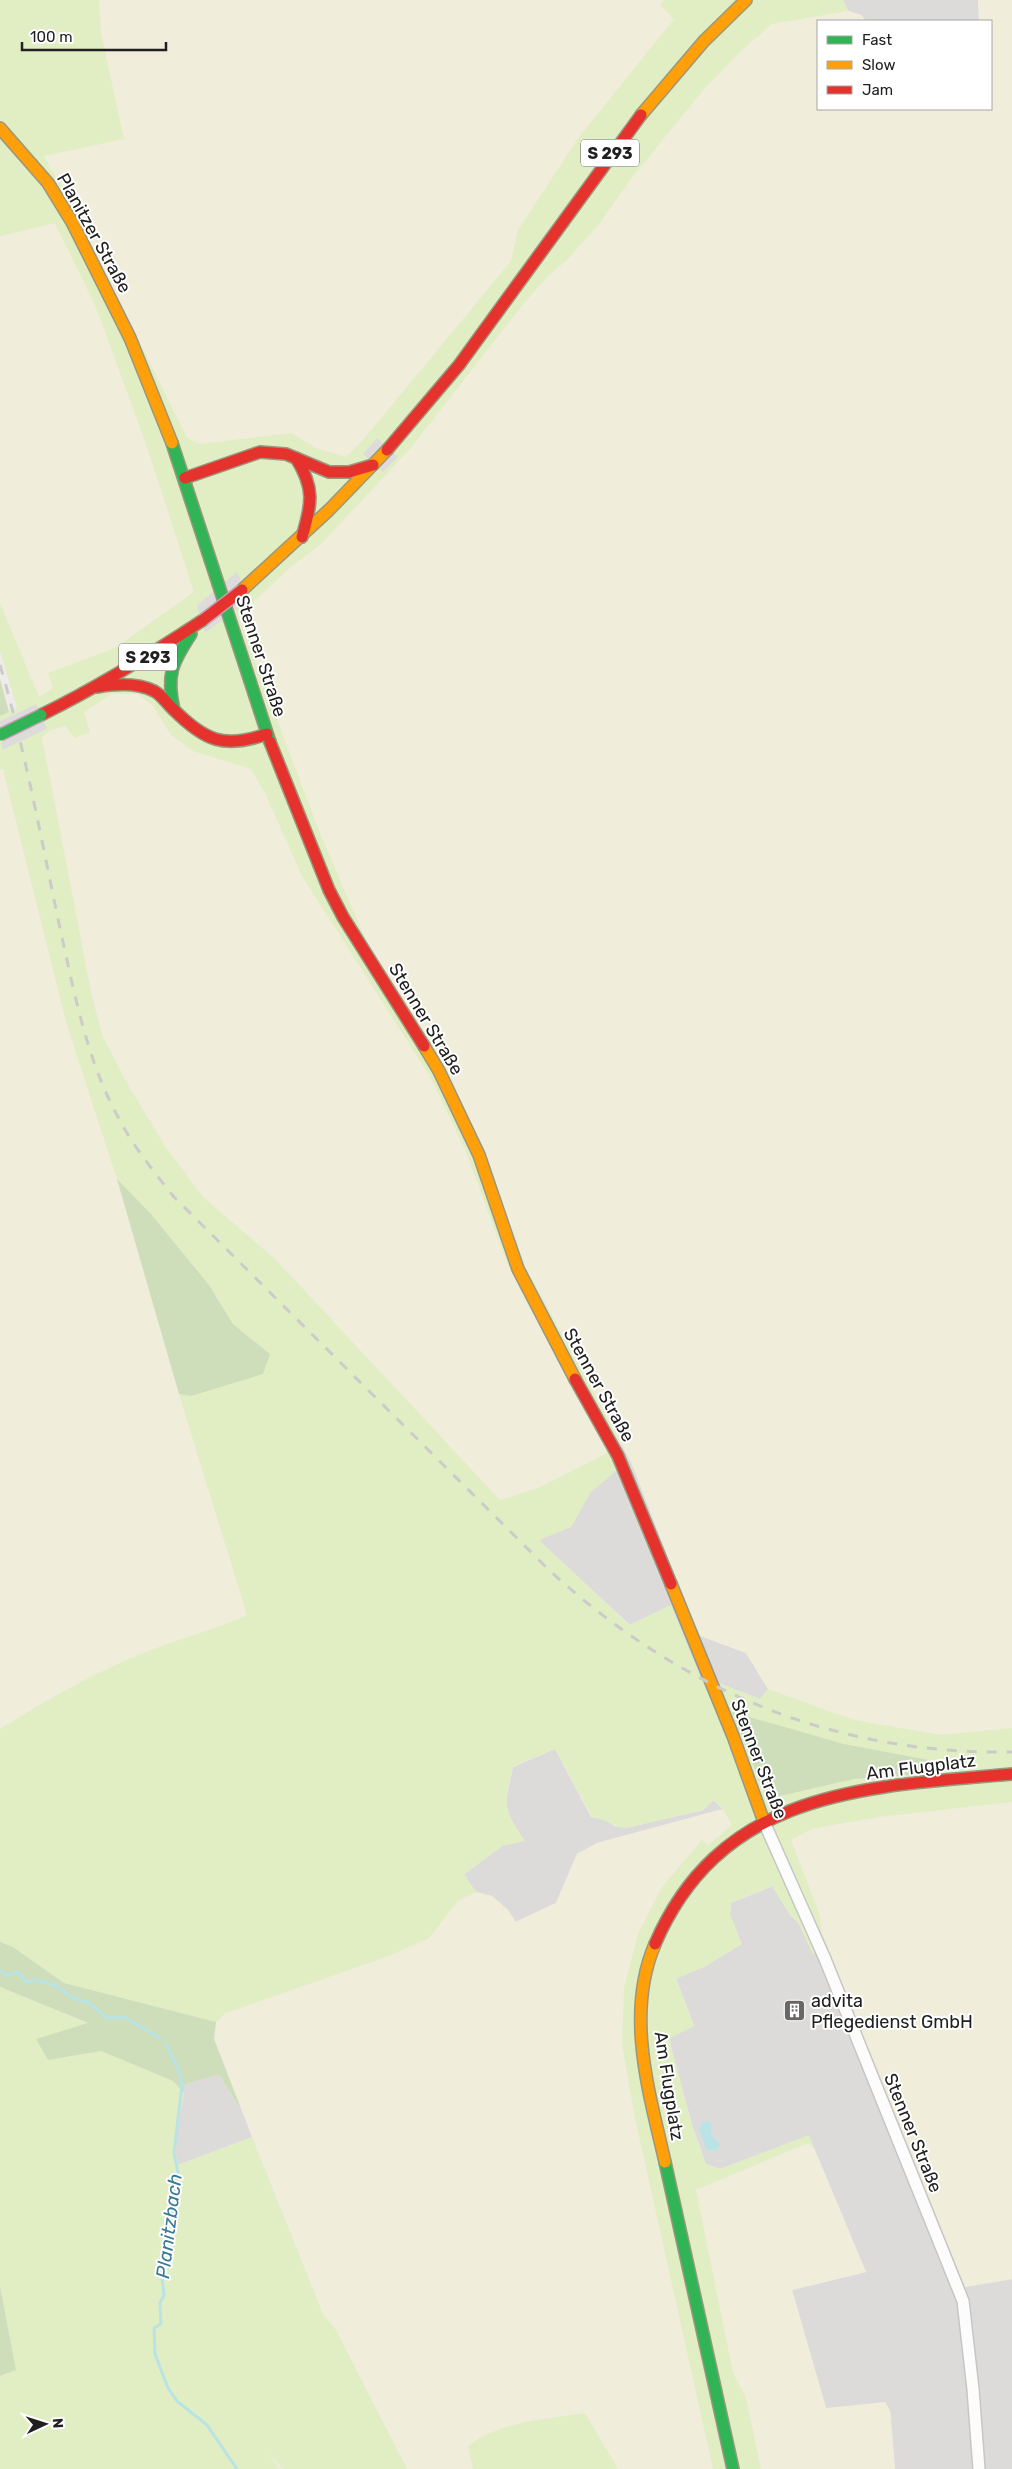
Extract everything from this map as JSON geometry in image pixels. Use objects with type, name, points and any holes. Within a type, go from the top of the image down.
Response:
[{"type":"main road","name":"S 293","points":[[0,735],[97,686],[200,622],[242,590],[301,538],[389,450],[460,365],[620,139],[652,98],[686,58],[746,0]]},
{"type":"main road","name":"Planitzer Straße","points":[[0,128],[53,191],[72,222],[130,338]]},
{"type":"main road","name":"Stenner Straße","points":[[130,338],[157,401],[185,478],[267,734],[329,890],[343,917],[439,1071],[479,1155],[518,1269],[618,1456],[732,1736],[764,1822]]},
{"type":"main road","points":[[185,478],[260,452],[273,452],[296,458],[318,468],[339,473],[376,464]]},
{"type":"main road","points":[[296,458],[305,470],[312,491],[312,500],[301,538]]},
{"type":"main road","points":[[174,710],[169,693],[170,671],[173,661],[200,622]]},
{"type":"main road","points":[[97,686],[133,685],[154,691],[165,699],[199,734],[215,741],[246,742],[267,734]]},
{"type":"main road","name":"Am Flugplatz","points":[[733,2469],[649,2094],[642,2042],[641,2010],[650,1957],[666,1919],[695,1878],[712,1858],[727,1844],[789,1809],[832,1797],[923,1783],[1012,1774]]},
{"type":"street","name":"Stenner Straße","points":[[764,1822],[825,1959],[963,2302],[973,2389],[979,2469]]},
{"type":"shaded area","points":[[99,0],[665,0],[660,5],[675,18],[579,137],[518,230],[511,261],[363,440],[346,457],[316,448],[291,433],[200,444],[187,438],[77,215],[44,156],[61,153],[101,33]]},
{"type":"shaded area","points":[[843,0],[978,0],[979,20],[865,20],[861,15],[848,11]]},
{"type":"shaded area","points":[[978,0],[1012,0],[1012,1728],[941,1735],[854,1720],[768,1689],[746,1653],[698,1635],[632,1464],[526,1268],[371,952],[319,831],[238,616],[291,567],[321,544],[409,450],[521,307],[548,276],[567,260],[600,223],[630,180],[705,88],[742,50],[772,24],[848,11],[861,15],[865,20],[817,20],[817,110],[992,110],[992,20],[979,20]]},
{"type":"shaded area","points":[[55,222],[96,307],[146,444],[194,592],[115,648],[49,673],[53,688],[38,697],[0,603],[0,236]]},
{"type":"shaded area","points":[[112,694],[137,694],[153,706],[171,735],[193,751],[251,769],[265,793],[302,876],[429,1075],[465,1149],[507,1263],[609,1452],[538,1488],[500,1501],[275,1258],[203,1197],[165,1146],[128,1085],[103,1037],[75,919],[53,791],[41,737],[51,730],[65,726],[90,732],[84,712]]},
{"type":"shaded area","points":[[3,769],[66,1022],[117,1179],[179,1394],[247,1615],[224,1626],[145,1652],[52,1697],[0,1729],[0,770]]},
{"type":"shaded area","points":[[621,1443],[632,1464],[698,1635],[746,1653],[768,1689],[760,1699],[700,1676],[630,1625],[538,1540],[609,1452]]},
{"type":"shaded area","points":[[555,1749],[591,1817],[607,1820],[614,1826],[626,1828],[703,1810],[713,1800],[723,1809],[597,1843],[577,1854],[556,1903],[515,1922],[508,1910],[492,1896],[476,1892],[463,1875],[502,1846],[509,1818],[506,1800],[513,1767]]},
{"type":"shaded area","points":[[1012,1802],[1012,2279],[965,2287],[846,1995],[822,1933],[819,1913],[791,1840],[811,1829],[879,1817]]},
{"type":"shaded area","points":[[723,1809],[732,1825],[707,1846],[701,1840],[662,1887],[624,1988],[622,2045],[635,2118],[713,2469],[618,2469],[585,2413],[523,2423],[468,2447],[473,2469],[407,2469],[336,2330],[323,2314],[214,2039],[216,2022],[226,2013],[389,1956],[429,1938],[458,1901],[476,1892],[492,1896],[508,1910],[516,1922],[556,1903],[577,1854],[597,1843]]},
{"type":"shaded area","points":[[773,1886],[790,1915],[798,1922],[813,1953],[828,1947],[965,2287],[1012,2279],[1012,2469],[895,2469],[890,2410],[826,2408],[792,2290],[866,2272],[809,2136],[720,2169],[706,2164],[692,2125],[669,2038],[694,2026],[676,1978],[706,1966],[730,1914],[731,1903]]},
{"type":"shaded area","points":[[219,2075],[242,2111],[252,2137],[178,2165],[175,2152],[176,2138],[185,2084]]},
{"type":"shaded area","points":[[809,2143],[814,2148],[866,2272],[792,2290],[826,2408],[885,2402],[890,2410],[895,2469],[761,2469],[746,2398],[733,2373],[696,2190]]},
{"type":"green space","points":[[0,0],[99,0],[101,33],[124,139],[44,156],[77,215],[187,438],[200,444],[291,433],[316,448],[346,457],[363,440],[511,261],[518,230],[579,137],[674,19],[660,5],[665,0],[843,0],[848,11],[772,24],[742,50],[705,88],[630,180],[600,223],[567,260],[548,276],[521,307],[409,450],[321,544],[291,567],[238,616],[319,831],[371,952],[433,1045],[483,1154],[526,1268],[621,1443],[609,1452],[616,1471],[591,1492],[571,1527],[539,1540],[629,1625],[671,1605],[700,1676],[760,1699],[768,1689],[854,1720],[941,1735],[1012,1728],[1012,1802],[879,1817],[811,1829],[791,1840],[819,1913],[822,1933],[828,1947],[813,1954],[798,1922],[790,1915],[772,1886],[731,1903],[730,1914],[742,1944],[706,1966],[676,1979],[694,2026],[670,2038],[671,2047],[692,2125],[706,2164],[720,2169],[809,2135],[814,2148],[808,2143],[696,2190],[733,2373],[746,2398],[761,2469],[713,2469],[635,2118],[622,2045],[624,1988],[638,1934],[662,1887],[702,1840],[708,1845],[732,1825],[723,1809],[714,1800],[703,1810],[626,1828],[592,1817],[555,1749],[513,1766],[507,1806],[512,1821],[525,1841],[502,1846],[464,1874],[476,1892],[458,1901],[429,1938],[389,1956],[226,2013],[216,2022],[64,1983],[13,1947],[0,1942],[0,1729],[53,1697],[108,1668],[247,1615],[179,1394],[191,1396],[270,1354],[233,1324],[209,1285],[151,1214],[117,1179],[66,1022],[3,769],[0,770],[0,716],[17,708],[0,651],[0,603],[39,697],[53,688],[48,673],[115,648],[194,592],[146,444],[96,307],[55,223],[0,236]],"holes":[[[112,694],[137,694],[153,706],[171,735],[193,751],[251,769],[265,793],[302,876],[429,1075],[465,1149],[507,1263],[609,1452],[538,1488],[500,1500],[274,1258],[203,1197],[165,1146],[128,1085],[103,1037],[92,997],[42,737],[51,730],[65,726],[75,738],[90,732],[84,712]],[[733,1713],[844,1744],[929,1760],[926,1774],[854,1779]]]},
{"type":"green space","points":[[0,679],[9,712],[0,716]]},
{"type":"green space","points":[[117,1179],[151,1214],[209,1285],[233,1324],[270,1354],[263,1374],[191,1396],[179,1394]]},
{"type":"green space","points":[[732,1712],[844,1744],[929,1760],[926,1774],[854,1779],[767,1799]]},
{"type":"green space","points":[[0,1942],[13,1947],[64,1983],[216,2022],[214,2039],[242,2111],[219,2075],[185,2084],[184,2093],[173,2081],[101,2051],[48,2060],[36,2039],[88,2023],[0,1987]]},
{"type":"green space","points":[[0,1987],[89,2024],[37,2039],[48,2060],[101,2051],[173,2081],[184,2093],[176,2138],[178,2165],[252,2137],[323,2314],[336,2330],[407,2469],[283,2469],[268,2453],[280,2469],[0,2469],[0,2376],[16,2370],[0,2286]]},
{"type":"green space","points":[[0,2286],[16,2370],[0,2376]]},
{"type":"green space","points":[[585,2413],[618,2469],[473,2469],[468,2447],[492,2432],[523,2423]]},
{"type":"water","points":[[703,2121],[711,2123],[711,2135],[720,2144],[716,2151],[707,2150],[699,2129]]},
{"type":"pier","points":[[377,438],[398,457],[383,472],[363,454]]},
{"type":"pier","points":[[237,572],[249,600],[205,633],[197,605]]},
{"type":"pier","points":[[36,704],[47,729],[2,750],[0,721]]},
{"type":"waterway","name":"Planitzbach","points":[[0,1970],[6,1976],[18,1972],[26,1982],[36,1980],[55,1985],[73,1998],[89,2003],[107,2018],[124,2017],[160,2038]]},
{"type":"waterway","name":"Planitzbach","points":[[166,2044],[179,2071],[182,2085],[174,2153],[178,2173],[171,2203],[172,2214],[165,2228],[168,2244],[160,2262],[164,2295],[160,2303],[161,2324],[154,2328],[155,2354],[168,2388],[177,2401],[207,2425],[237,2469]]},
{"type":"railway","points":[[0,665],[26,765],[71,980],[90,1050],[107,1095],[124,1128],[174,1197],[548,1569],[598,1611],[650,1649],[705,1680],[762,1707],[821,1727],[882,1742],[946,1750],[1012,1752]]},
{"type":"traffic: fast","points":[[172,443],[270,742]]},
{"type":"traffic: fast","points":[[174,710],[171,687],[172,670],[179,653],[191,634]]},
{"type":"traffic: fast","points":[[0,735],[41,715]]},
{"type":"traffic: fast","points":[[665,2162],[733,2469]]},
{"type":"traffic: slow","points":[[641,115],[704,41],[746,0]]},
{"type":"traffic: slow","points":[[0,128],[48,183],[72,222],[130,338],[172,443]]},
{"type":"traffic: slow","points":[[242,590],[329,510],[387,450]]},
{"type":"traffic: slow","points":[[424,1046],[439,1071],[479,1155],[518,1269],[575,1379]]},
{"type":"traffic: slow","points":[[671,1584],[733,1736],[764,1822]]},
{"type":"traffic: slow","points":[[655,1944],[646,1971],[641,2025],[647,2081],[665,2162]]},
{"type":"traffic: jam","points":[[387,450],[459,365],[641,115]]},
{"type":"traffic: jam","points":[[185,478],[260,452],[286,454],[329,472],[349,472],[373,465]]},
{"type":"traffic: jam","points":[[296,458],[306,478],[310,496],[310,505],[302,537]]},
{"type":"traffic: jam","points":[[203,620],[242,590]]},
{"type":"traffic: jam","points":[[41,715],[124,670],[203,620]]},
{"type":"traffic: jam","points":[[97,687],[133,685],[154,691],[185,721],[206,735],[216,739],[239,741],[267,734]]},
{"type":"traffic: jam","points":[[270,742],[329,890],[343,917],[424,1046]]},
{"type":"traffic: jam","points":[[575,1379],[618,1456],[671,1584]]},
{"type":"traffic: jam","points":[[655,1944],[684,1893],[719,1854],[759,1826],[804,1806],[853,1793],[904,1784],[1012,1774]]},
{"type":"place","name":"advita Pflegedienst GmbH","points":[[795,2011]]}]
